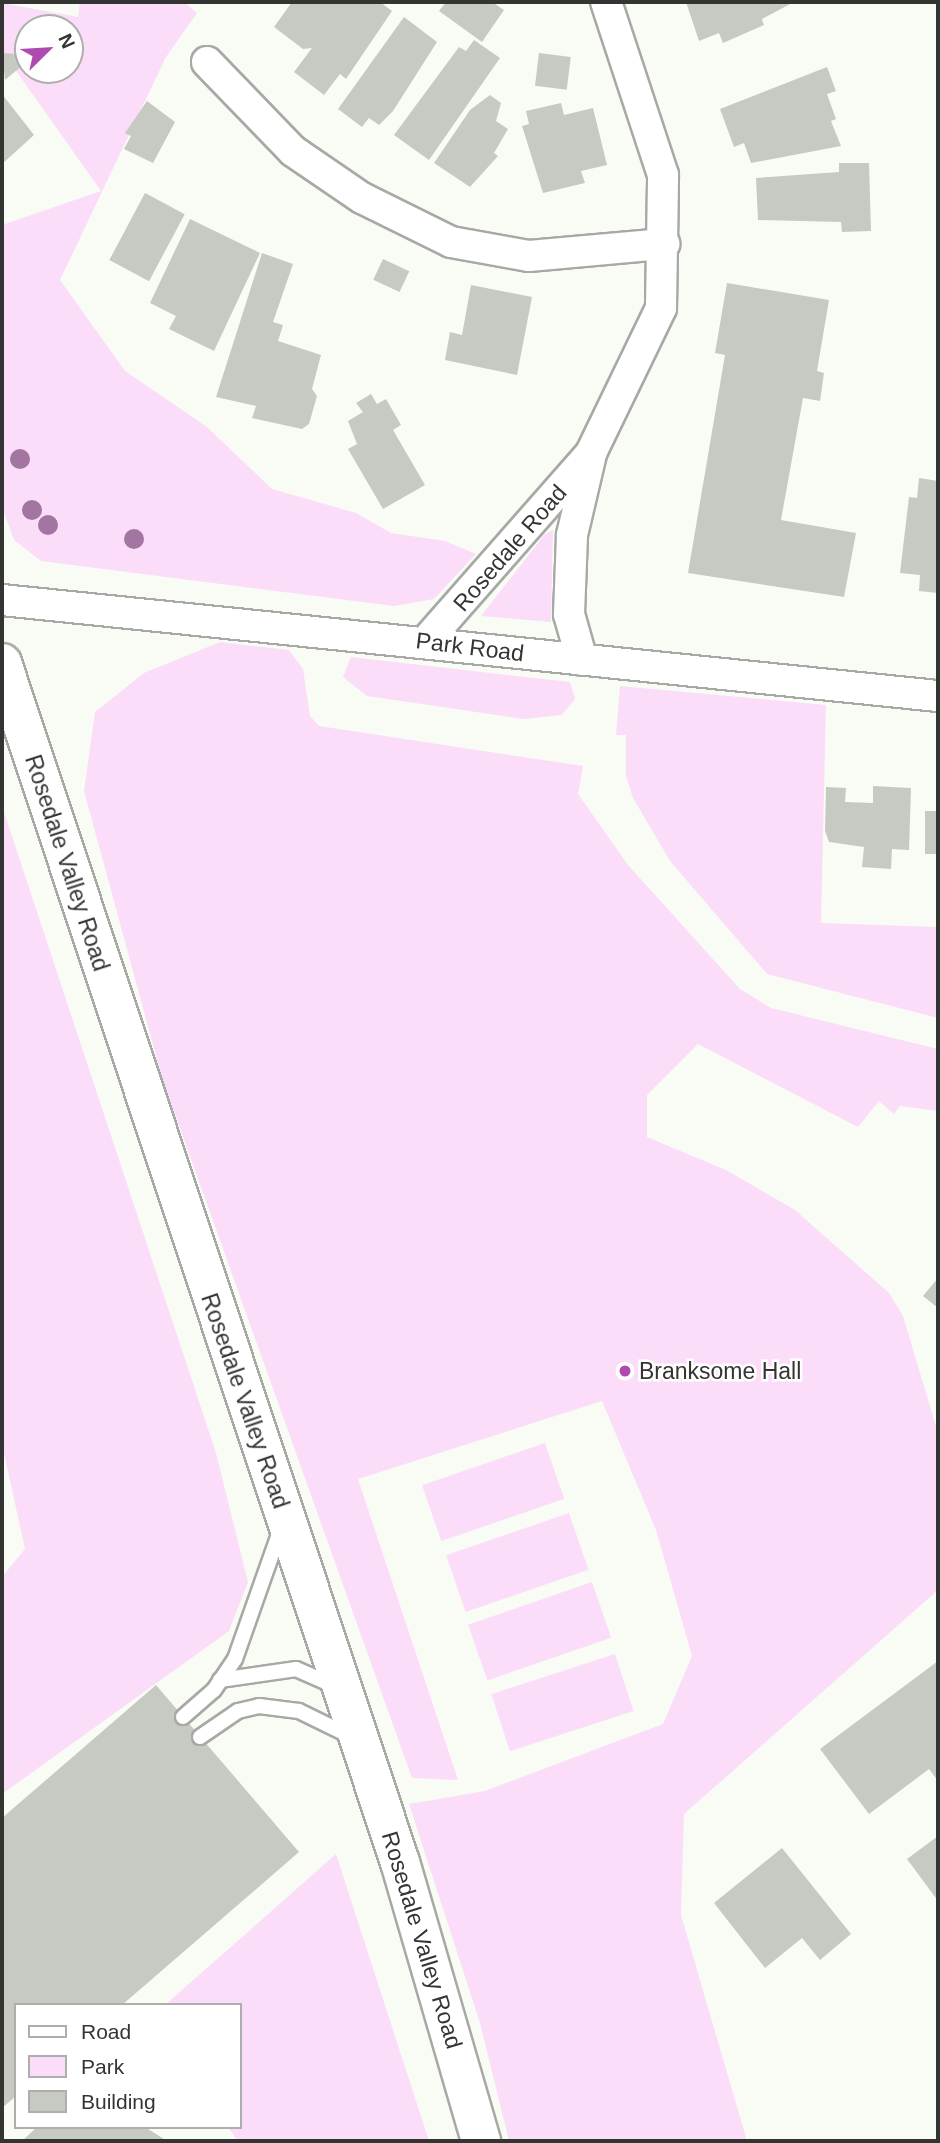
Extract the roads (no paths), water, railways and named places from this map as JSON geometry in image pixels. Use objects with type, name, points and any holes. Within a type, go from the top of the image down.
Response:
[{"type":"street","name":"Rosedale Road","points":[[582,660],[569,614],[572,535],[591,453],[661,308],[664,244],[663,175],[606,2]]},
{"type":"street","points":[[207,62],[293,151],[362,198],[451,242],[529,256],[664,244]]},
{"type":"street","name":"Rosedale Road","points":[[427,640],[591,453]]},
{"type":"street","name":"Park Road","points":[[2,600],[427,640],[582,660],[938,696]]},
{"type":"street","name":"Rosedale Valley Road","points":[[2,663],[345,1693],[481,2141]]},
{"type":"lane","points":[[183,1717],[220,1681],[253,1620],[285,1516]]},
{"type":"lane","points":[[220,1681],[296,1669],[345,1693]]},
{"type":"lane","points":[[200,1737],[238,1712],[259,1706],[299,1711],[360,1741]]},
{"type":"place","name":"Branksome Hall","points":[[625,1371]]}]
